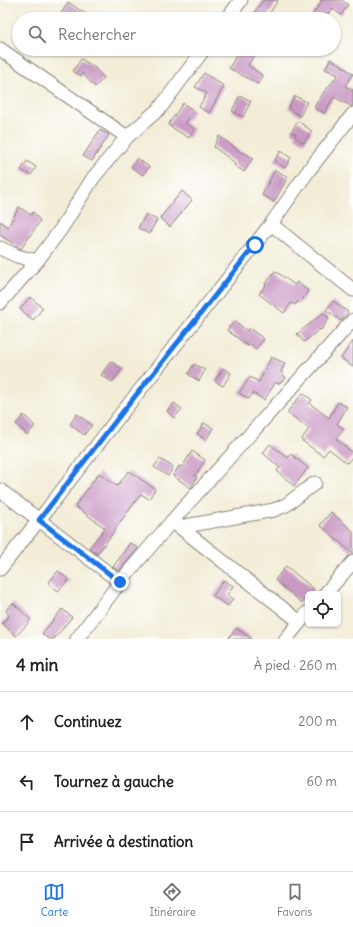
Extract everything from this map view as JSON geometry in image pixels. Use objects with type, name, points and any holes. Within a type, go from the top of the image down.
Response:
[{"type":"street","points":[[232,12],[241,0]]},
{"type":"street","points":[[0,49],[127,137]]},
{"type":"street","points":[[0,303],[37,261],[61,229],[93,178],[127,137],[160,108],[199,56]]},
{"type":"street","points":[[0,569],[272,224],[309,170],[353,114]]},
{"type":"street","points":[[272,224],[353,290]]},
{"type":"street","points":[[0,248],[17,256],[37,261]]},
{"type":"street","points":[[77,639],[120,582],[176,524],[353,320]]},
{"type":"street","points":[[176,524],[274,510],[286,505],[315,484]]},
{"type":"street","points":[[0,490],[120,582]]},
{"type":"street","points":[[176,524],[304,617],[286,639]]},
{"type":"street","points":[[327,591],[353,562]]},
{"type":"building","points":[[263,0],[278,0],[270,12],[255,12]]},
{"type":"building","points":[[320,0],[342,0],[348,5],[341,15],[341,12],[337,12],[332,8],[329,12],[314,12],[322,1]]},
{"type":"building","points":[[68,2],[83,12],[62,12]]},
{"type":"building","points":[[236,56],[254,56],[248,65],[263,76],[258,84],[229,68]]},
{"type":"building","points":[[81,59],[94,67],[104,78],[95,87],[82,73],[81,76],[73,71]]},
{"type":"building","points":[[330,59],[342,65],[353,74],[345,86],[353,90],[353,106],[334,97],[324,113],[314,107],[338,75],[325,69]]},
{"type":"building","points":[[204,73],[224,86],[209,113],[199,107],[207,93],[195,87]]},
{"type":"building","points":[[295,96],[307,102],[300,116],[288,108]]},
{"type":"building","points":[[239,97],[243,97],[251,101],[243,117],[232,111]]},
{"type":"building","points":[[183,103],[194,111],[185,123],[194,129],[189,138],[168,125]]},
{"type":"building","points":[[298,121],[312,131],[304,143],[294,136],[296,134],[291,132]]},
{"type":"building","points":[[100,130],[109,135],[92,161],[83,156]]},
{"type":"building","points":[[219,136],[242,153],[243,152],[253,158],[244,172],[214,147]]},
{"type":"building","points":[[281,151],[291,158],[285,168],[274,161]]},
{"type":"building","points":[[137,158],[149,167],[143,175],[131,167]]},
{"type":"building","points":[[27,161],[36,167],[31,175],[21,170]]},
{"type":"building","points":[[275,170],[288,177],[274,202],[262,195]]},
{"type":"building","points":[[182,191],[192,200],[170,227],[160,218]]},
{"type":"building","points":[[19,207],[31,215],[33,212],[40,221],[21,249],[0,235],[0,221],[8,227]]},
{"type":"building","points":[[146,214],[157,220],[149,234],[138,228]]},
{"type":"building","points":[[275,271],[295,285],[297,282],[308,291],[300,303],[298,301],[295,305],[291,303],[284,313],[259,294]]},
{"type":"building","points":[[30,297],[43,308],[33,320],[20,309]]},
{"type":"building","points":[[333,301],[348,312],[341,321],[326,310]]},
{"type":"building","points":[[323,313],[329,318],[321,330],[320,329],[304,342],[297,334]]},
{"type":"building","points":[[235,321],[247,331],[249,328],[264,339],[256,349],[250,344],[248,346],[227,330]]},
{"type":"building","points":[[353,341],[353,367],[341,358]]},
{"type":"building","points":[[271,357],[285,363],[281,372],[286,378],[278,384],[276,382],[264,400],[253,393],[249,399],[239,393],[250,377],[259,382]]},
{"type":"building","points":[[111,361],[122,369],[112,382],[101,375]]},
{"type":"building","points":[[194,364],[205,370],[199,381],[188,374]]},
{"type":"building","points":[[223,368],[231,373],[223,386],[215,381]]},
{"type":"building","points":[[303,393],[312,400],[309,403],[329,418],[338,402],[347,407],[337,424],[344,429],[336,439],[353,453],[353,456],[347,463],[329,449],[323,456],[301,440],[309,429],[287,412]]},
{"type":"building","points":[[174,403],[182,409],[174,418],[167,411]]},
{"type":"building","points":[[77,414],[92,425],[84,435],[70,424]]},
{"type":"building","points":[[24,415],[35,426],[27,435],[16,424]]},
{"type":"building","points":[[204,423],[213,428],[206,440],[197,434]]},
{"type":"building","points":[[270,444],[288,458],[291,454],[308,468],[294,486],[277,471],[280,468],[263,453]]},
{"type":"building","points":[[192,451],[205,460],[195,476],[197,477],[191,488],[173,476],[179,466],[182,467]]},
{"type":"building","points":[[160,459],[173,467],[168,476],[154,467]]},
{"type":"building","points":[[129,471],[155,489],[149,499],[141,494],[97,554],[89,548],[105,528],[75,506],[99,473],[117,486]]},
{"type":"building","points":[[331,512],[353,531],[353,554],[320,525]]},
{"type":"building","points":[[130,543],[138,548],[119,571],[113,567]]},
{"type":"building","points":[[286,566],[314,589],[312,591],[305,591],[305,600],[302,603],[275,580]]},
{"type":"building","points":[[58,571],[69,580],[58,591],[48,583]]},
{"type":"building","points":[[224,580],[233,586],[227,595],[233,599],[228,606],[213,596]]},
{"type":"building","points":[[13,603],[31,620],[16,636],[2,623],[9,616],[6,610]]},
{"type":"building","points":[[62,609],[72,617],[54,639],[49,639],[42,634]]},
{"type":"building","points":[[236,628],[252,639],[228,639]]},
{"type":"route","points":[[120,582],[39,520],[255,245]]}]
